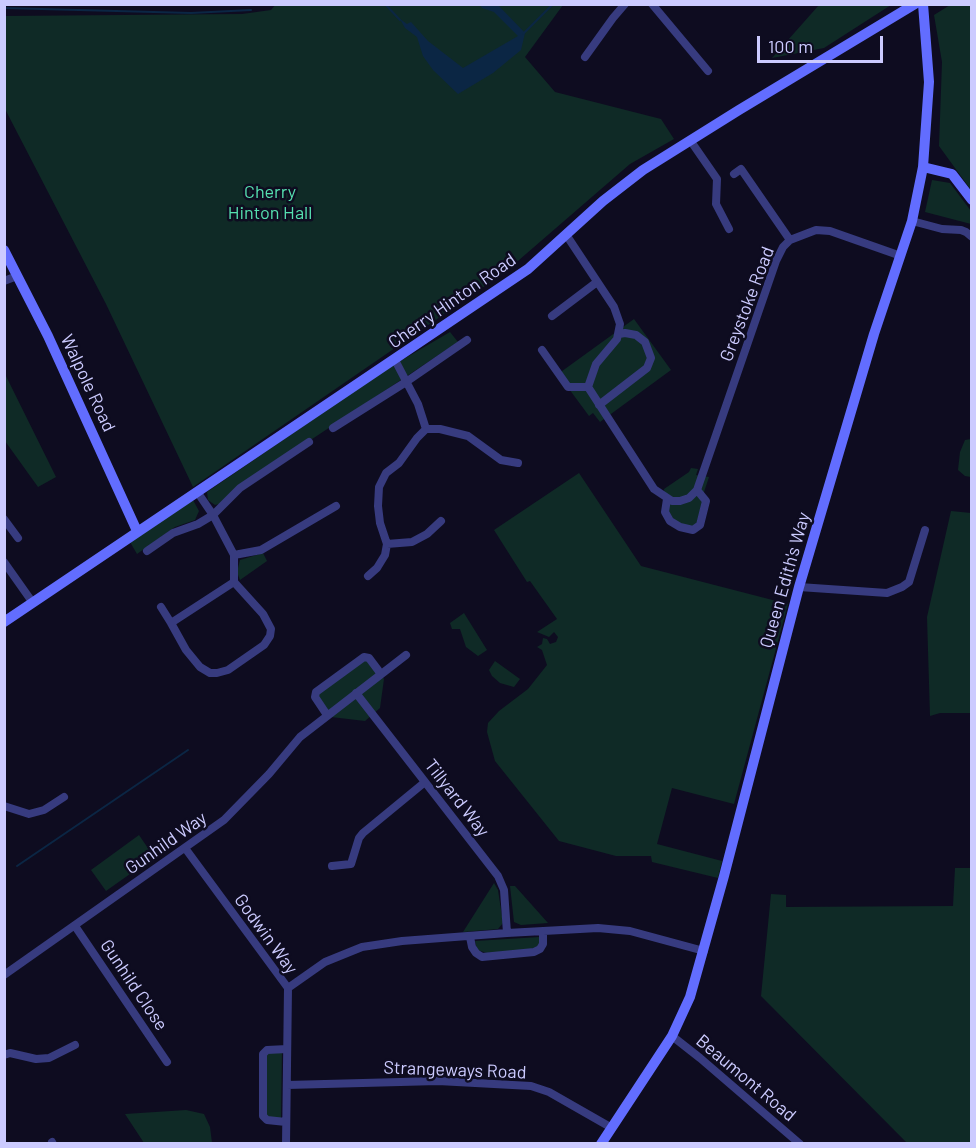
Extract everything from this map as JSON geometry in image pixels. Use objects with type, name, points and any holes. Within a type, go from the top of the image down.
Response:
[{"type":"street","points":[[585,57],[625,4]]},
{"type":"street","points":[[652,4],[708,71]]},
{"type":"street","name":"Cherry Hinton Road","points":[[4,622],[528,269],[626,183],[690,140],[915,4]]},
{"type":"street","name":"Queen Edith's Way","points":[[601,1143],[672,1036],[690,997],[799,587],[874,334],[912,221],[923,167],[929,74],[923,4]]},
{"type":"street","points":[[690,140],[717,179],[716,204],[725,226]]},
{"type":"street","points":[[923,167],[952,174],[972,200]]},
{"type":"street","points":[[734,174],[741,169],[790,240]]},
{"type":"street","points":[[912,221],[942,229],[961,230],[972,237]]},
{"type":"street","name":"Greystoke Road","points":[[697,490],[776,261],[783,247],[790,240],[816,230],[830,231],[901,255]]},
{"type":"street","points":[[567,236],[617,314],[620,324],[619,334],[612,348],[596,364],[588,387]]},
{"type":"street","name":"Walpole Road","points":[[4,250],[46,333],[137,531]]},
{"type":"street","points":[[4,281],[17,276]]},
{"type":"street","points":[[552,316],[597,282]]},
{"type":"street","points":[[599,405],[647,368],[651,358],[645,342],[636,335],[619,334]]},
{"type":"street","points":[[333,428],[467,340]]},
{"type":"street","points":[[542,350],[568,387],[588,387]]},
{"type":"street","points":[[395,360],[418,404],[426,429]]},
{"type":"street","points":[[588,387],[654,489],[667,499],[680,501],[689,498],[697,490],[706,501],[700,525],[693,530],[669,521],[665,512],[667,499]]},
{"type":"street","points":[[368,576],[377,568],[385,555],[387,544],[380,524],[379,487],[386,473],[399,463],[426,429],[440,429],[468,436],[501,460],[518,463]]},
{"type":"street","points":[[147,551],[172,533],[198,524],[213,515],[240,488],[309,442]]},
{"type":"street","points":[[161,608],[186,650],[200,668],[210,673],[228,670],[264,645],[270,636],[271,629],[263,614],[234,582],[234,555],[213,515],[198,493]]},
{"type":"street","points":[[234,555],[261,550],[336,506]]},
{"type":"street","points":[[4,519],[18,538]]},
{"type":"street","points":[[387,544],[412,542],[428,534],[441,522]]},
{"type":"street","points":[[799,587],[887,593],[902,587],[909,582],[925,530]]},
{"type":"street","points":[[4,562],[33,603]]},
{"type":"street","points":[[171,622],[234,582]]},
{"type":"street","name":"Gunhild Way","points":[[4,975],[224,820],[300,737],[406,655]]},
{"type":"street","points":[[327,715],[315,697],[316,692],[364,657],[369,658],[381,674]]},
{"type":"street","name":"Tillyard Way","points":[[356,693],[498,876],[504,890],[507,933]]},
{"type":"street","points":[[332,866],[351,864],[359,838],[363,833],[425,782]]},
{"type":"street","points":[[4,806],[29,814],[44,810],[64,797]]},
{"type":"street","name":"Godwin Way","points":[[185,848],[288,988],[286,1143]]},
{"type":"street","name":"Gunhild Close","points":[[75,926],[167,1062]]},
{"type":"street","points":[[288,988],[325,962],[362,946],[402,941],[598,928],[630,931],[704,951]]},
{"type":"street","points":[[470,937],[472,947],[482,957],[534,952],[543,944],[543,932]]},
{"type":"street","name":"Beaumont Road","points":[[672,1036],[800,1143]]},
{"type":"street","points":[[4,1055],[10,1053],[36,1059],[49,1058],[75,1045]]},
{"type":"street","points":[[286,1122],[267,1120],[263,1116],[263,1054],[267,1050],[287,1049]]},
{"type":"street","name":"Strangeways Road","points":[[287,1085],[438,1081],[531,1086],[549,1092],[612,1128]]},
{"type":"green space","name":"Cherry Hinton Hall","points":[[276,4],[563,5],[525,57],[555,92],[661,119],[674,139],[630,164],[504,273],[193,487],[106,304],[5,109],[4,16],[242,14],[271,10]]},
{"type":"green space","points":[[819,5],[891,5],[824,48],[772,58]]},
{"type":"green space","points":[[950,5],[971,5],[971,190],[939,146],[942,62],[934,15]]},
{"type":"green space","points":[[932,180],[950,183],[971,211],[971,224],[925,212]]},
{"type":"green space","points":[[634,319],[671,370],[600,422],[593,413],[589,416],[558,374]]},
{"type":"green space","points":[[450,332],[458,342],[231,493],[223,503],[215,505],[208,500],[207,492],[390,367]]},
{"type":"green space","points":[[4,372],[56,477],[38,487],[5,441]]},
{"type":"green space","points":[[972,439],[971,477],[965,476],[958,470],[960,452],[965,440]]},
{"type":"green space","points":[[691,468],[698,469],[696,475],[709,477],[704,492],[704,503],[695,527],[676,523],[666,511],[664,489],[689,472]]},
{"type":"green space","points":[[579,473],[641,566],[788,604],[734,804],[672,788],[657,844],[722,861],[718,878],[652,862],[651,856],[616,856],[559,841],[495,761],[487,732],[488,723],[499,711],[528,689],[547,665],[542,650],[537,647],[542,644],[543,638],[547,639],[550,644],[556,642],[558,637],[554,632],[549,637],[537,632],[557,619],[530,581],[527,582],[494,530]]},
{"type":"green space","points":[[193,500],[199,511],[195,520],[175,527],[137,554],[130,542]]},
{"type":"green space","points":[[951,511],[971,513],[971,713],[940,713],[930,716],[927,617]]},
{"type":"green space","points":[[263,553],[267,561],[240,580],[237,572],[240,560]]},
{"type":"green space","points":[[464,613],[487,650],[478,656],[466,647],[460,629],[452,629],[450,623]]},
{"type":"green space","points":[[369,658],[384,679],[380,708],[365,721],[331,717],[324,711],[317,692]]},
{"type":"green space","points":[[495,661],[520,679],[514,687],[500,683],[492,676],[489,670]]},
{"type":"green space","points":[[139,835],[154,857],[106,891],[91,870]]},
{"type":"green space","points":[[955,868],[971,868],[971,1143],[907,1143],[761,996],[771,894],[786,895],[786,907],[953,906]]},
{"type":"green space","points":[[494,883],[498,890],[503,923],[498,929],[463,932]]},
{"type":"green space","points":[[510,886],[515,886],[548,923],[521,925],[514,922]]},
{"type":"green space","points":[[539,937],[539,947],[533,949],[487,953],[477,950],[475,941]]},
{"type":"green space","points":[[282,1048],[281,1122],[267,1120],[263,1055]]},
{"type":"green space","points":[[186,1110],[204,1114],[210,1127],[212,1143],[144,1143],[125,1114]]},
{"type":"water","points":[[480,5],[498,5],[525,33],[521,50],[493,73],[458,94],[433,70],[423,56],[417,37],[405,28],[400,19],[407,24],[411,22],[428,41],[463,68],[518,36],[494,12]]},
{"type":"waterway","points":[[385,4],[400,20]]},
{"type":"waterway","points":[[523,34],[553,4]]},
{"type":"waterway","points":[[4,8],[191,13],[251,10]]},
{"type":"waterway","points":[[17,866],[188,750]]}]
